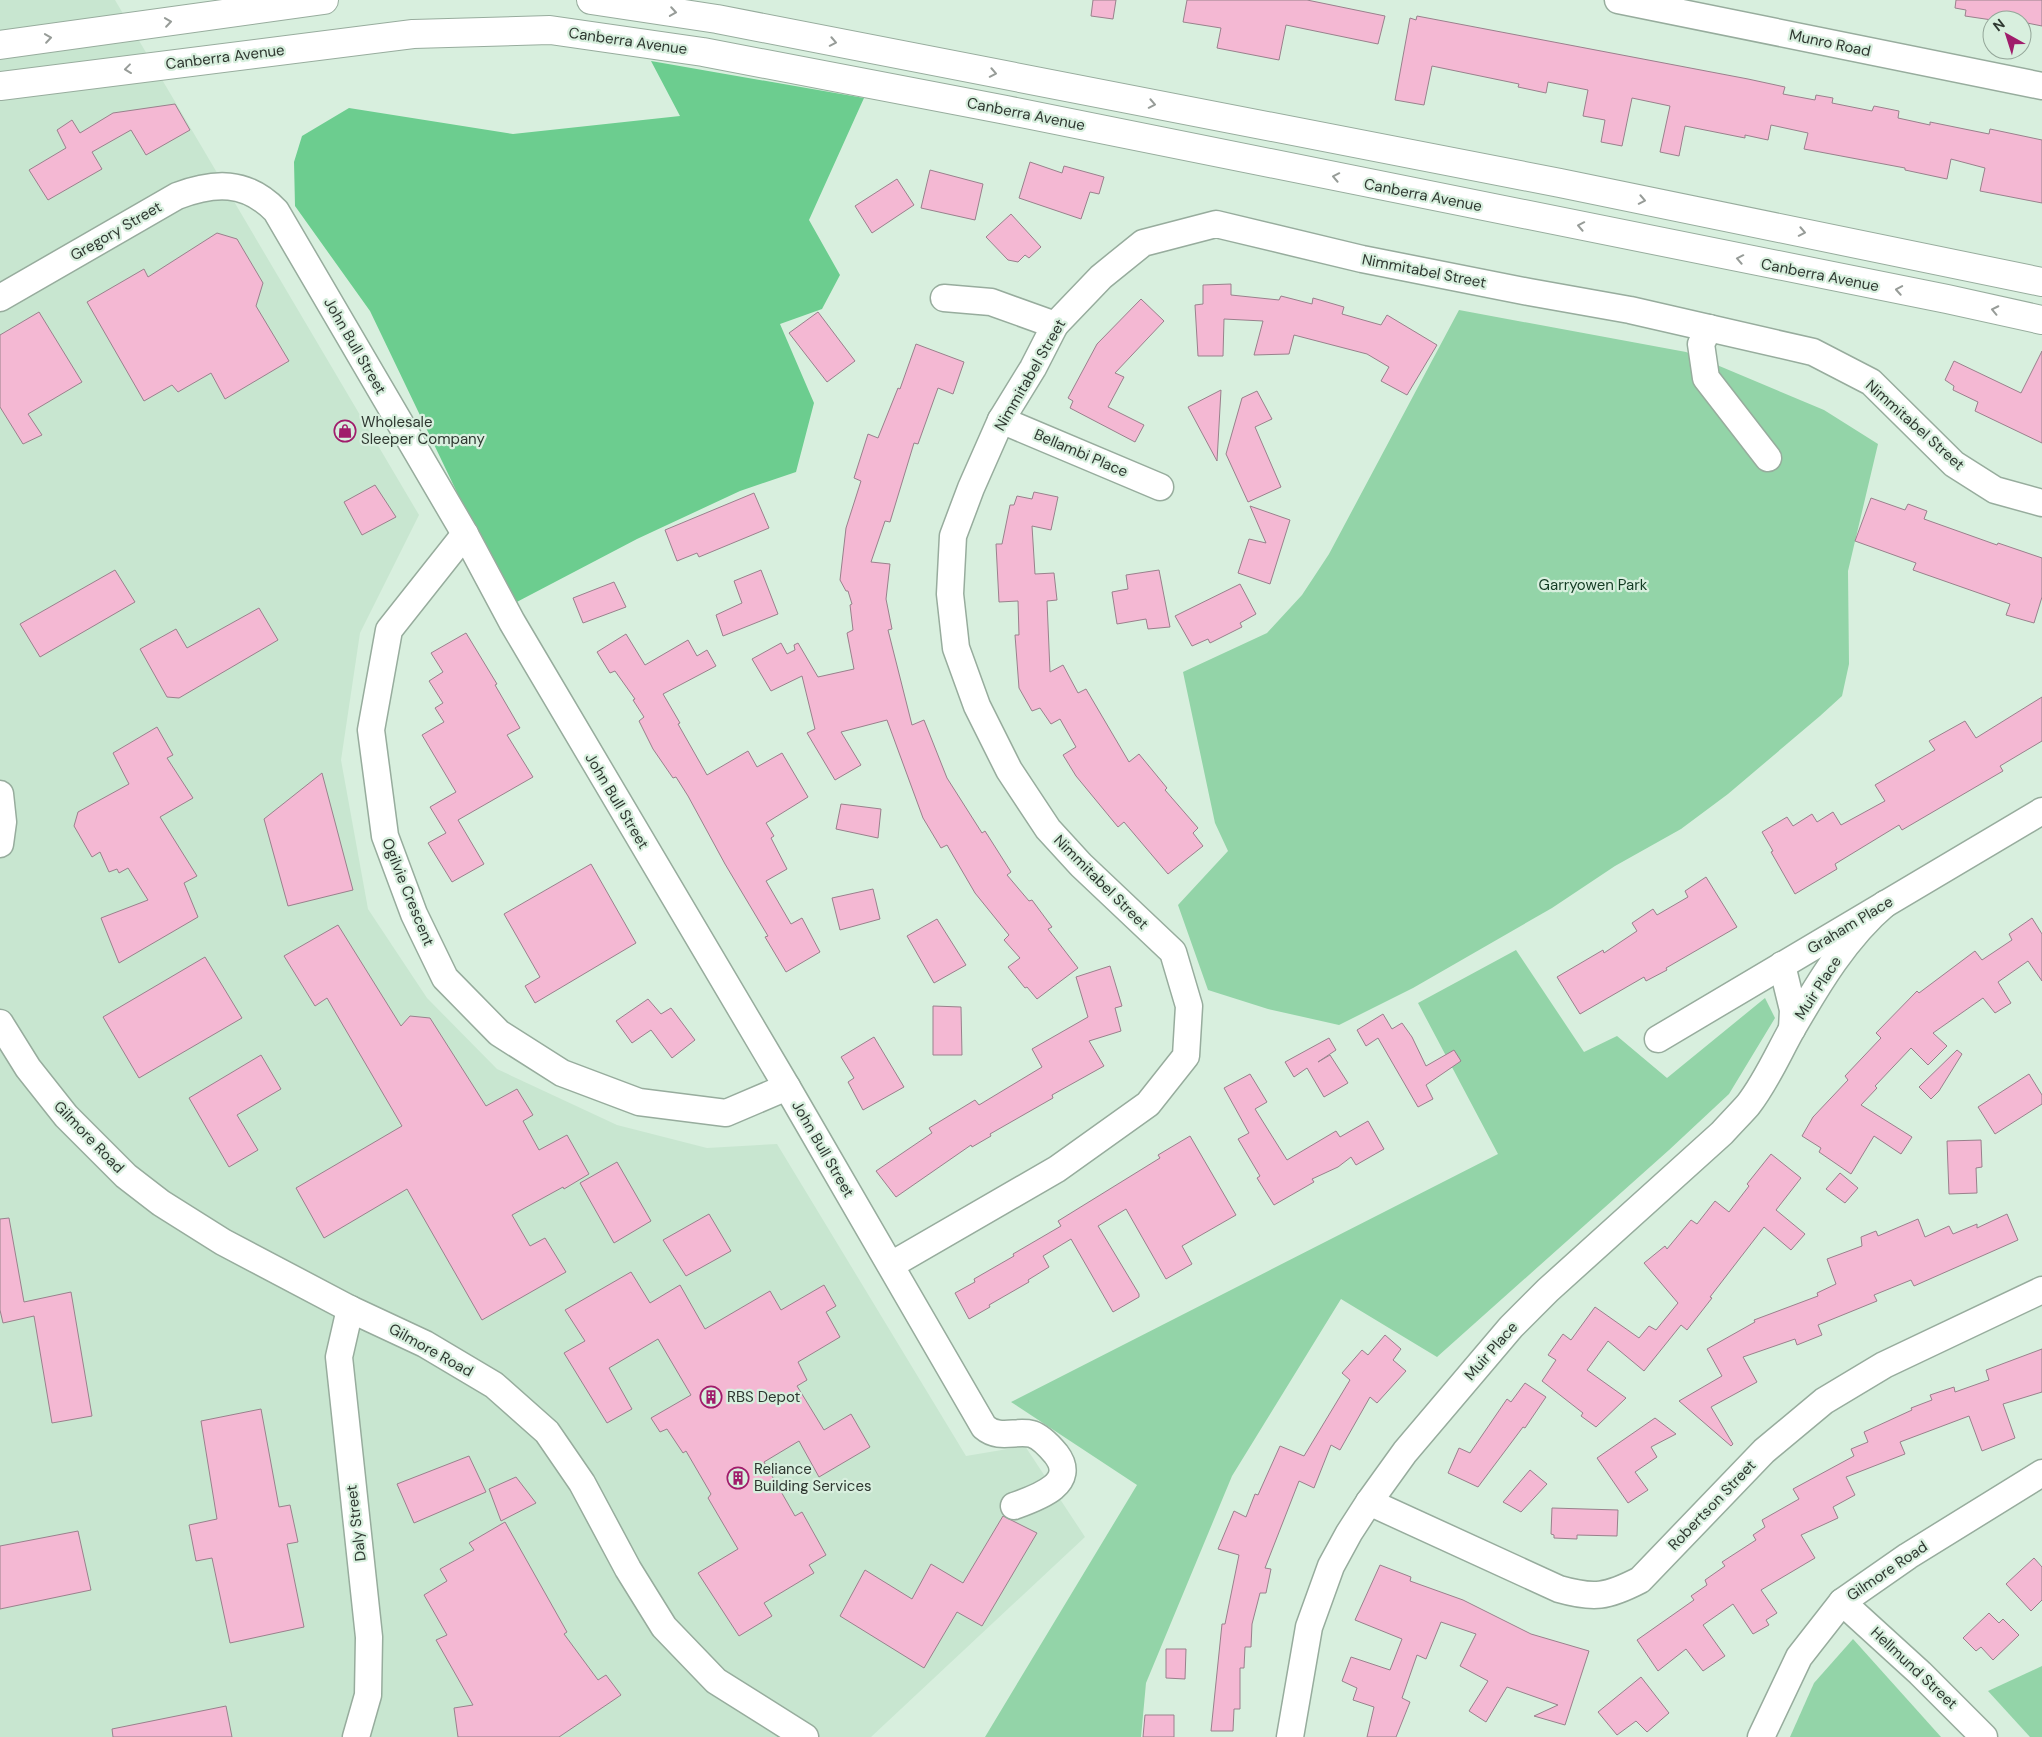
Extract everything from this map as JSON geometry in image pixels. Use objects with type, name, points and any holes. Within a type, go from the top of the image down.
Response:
[{"type":"highway","points":[[0,45],[324,0]]},
{"type":"highway","points":[[590,0],[736,23],[1560,183],[2042,282]]},
{"type":"highway","name":"Canberra Avenue","points":[[0,86],[414,34],[550,30],[703,52],[996,108],[1947,299],[2042,320]]},
{"type":"street","name":"Munro Road","points":[[1635,2],[2042,86]]},
{"type":"street","name":"Gregory Street","points":[[0,298],[177,196],[209,186],[239,188]]},
{"type":"street","name":"John Bull Street","points":[[239,188],[259,197],[276,211],[465,534],[512,622],[787,1086],[984,1427],[991,1432],[999,1434],[1034,1435],[1054,1451],[1062,1464],[1062,1477],[1051,1489],[1014,1506]]},
{"type":"street","name":"Nimmitabel Street","points":[[891,1266],[1056,1169],[1148,1104],[1186,1056],[1189,1006],[1173,952],[1081,865],[1048,830],[1009,770],[977,706],[956,648],[950,594],[953,536],[971,488],[1002,420],[1034,368],[1055,325],[1101,276],[1143,243],[1216,224],[1362,259],[1520,291],[1630,310],[1814,352],[1870,382],[1954,464],[1995,490],[2042,503]]},
{"type":"street","points":[[944,298],[991,302],[1055,325]]},
{"type":"street","points":[[1708,328],[1701,344],[1706,378],[1768,458]]},
{"type":"street","name":"Bellambi Place","points":[[1002,420],[1160,487]]},
{"type":"street","name":"Ogilvie Crescent","points":[[465,534],[389,630],[371,730],[385,836],[414,914],[445,978],[499,1033],[562,1073],[639,1102],[726,1113],[787,1086]]},
{"type":"street","points":[[0,794],[3,822],[0,844]]},
{"type":"street","name":"Graham Place","points":[[1658,1039],[2042,811]]},
{"type":"street","name":"Muir Place","points":[[1290,1737],[1309,1627],[1331,1566],[1348,1533],[1369,1502],[1405,1452],[1511,1327],[1736,1118],[1756,1093],[1792,1029],[1843,950],[1868,919],[1885,904]]},
{"type":"street","name":"Muir Place","points":[[1782,965],[1793,1010],[1792,1029]]},
{"type":"street","name":"Gilmore Road","points":[[0,1023],[28,1068],[66,1116],[126,1176],[161,1203],[223,1242],[350,1309],[425,1344],[494,1385],[547,1432],[582,1483],[628,1568],[664,1627],[716,1681],[805,1737]]},
{"type":"street","name":"Robertson Street","points":[[1369,1502],[1559,1589],[1578,1594],[1601,1596],[1620,1590],[1640,1580],[1764,1451],[1824,1401],[1884,1365],[2042,1290]]},
{"type":"street","name":"Daly Street","points":[[350,1309],[339,1357],[369,1637],[368,1695],[356,1737]]},
{"type":"street","name":"Gilmore Road","points":[[1761,1737],[1799,1657],[1842,1602],[1908,1556],[2042,1473]]},
{"type":"street","name":"Hellmund Street","points":[[1842,1602],[1920,1673],[1984,1737]]},
{"type":"shaded area","points":[[0,0],[115,0],[419,515],[360,633],[341,760],[368,909],[427,998],[497,1069],[617,1125],[707,1148],[777,1144],[966,1456],[1025,1446],[1085,1537],[871,1737],[0,1737]]},
{"type":"green space","points":[[651,61],[864,98],[809,220],[840,275],[822,309],[780,324],[814,403],[796,472],[740,491],[637,539],[511,605],[370,311],[295,206],[294,162],[302,136],[349,108],[513,134],[680,116]]},
{"type":"green space","name":"Garryowen Park","points":[[1459,310],[1686,352],[1824,410],[1878,444],[1848,571],[1849,664],[1842,696],[1728,794],[1681,829],[1615,866],[1552,908],[1413,988],[1339,1025],[1268,1009],[1208,990],[1178,905],[1228,851],[1215,823],[1183,672],[1267,633],[1302,595],[1329,554]]},
{"type":"green space","points":[[1516,950],[1584,1052],[1617,1036],[1667,1078],[1765,998],[1775,1018],[1729,1094],[1437,1357],[1341,1299],[1232,1476],[1146,1683],[1141,1737],[985,1737],[1137,1485],[1011,1402],[1498,1154],[1418,1003]]},
{"type":"green space","points":[[1853,1639],[1941,1737],[1790,1737],[1814,1683]]},
{"type":"green space","points":[[2042,1666],[2042,1737],[2030,1737],[1988,1691]]},
{"type":"building","points":[[1093,0],[1116,0],[1113,19],[1091,16]]},
{"type":"building","points":[[1187,0],[1307,0],[1385,16],[1378,44],[1286,25],[1279,60],[1217,48],[1221,28],[1183,22]]},
{"type":"building","points":[[1956,0],[2042,0],[2042,26],[2032,24],[2032,10],[1982,10],[1982,19],[1965,16],[1966,10],[1955,8]]},
{"type":"building","points":[[1417,16],[1748,79],[1785,87],[1783,94],[1815,100],[1816,95],[1833,98],[1832,103],[1872,111],[1874,106],[1899,111],[1898,118],[1930,125],[1930,122],[1989,134],[1990,129],[2042,140],[2042,203],[1980,191],[1985,168],[1951,159],[1947,179],[1905,170],[1905,168],[1804,149],[1808,133],[1771,125],[1768,140],[1745,135],[1745,138],[1685,126],[1679,156],[1660,152],[1670,106],[1632,98],[1622,146],[1601,142],[1605,120],[1583,116],[1588,90],[1548,82],[1546,93],[1518,87],[1519,84],[1432,66],[1424,105],[1395,100],[1410,18],[1416,20]]},
{"type":"building","points":[[175,104],[190,130],[146,155],[131,130],[92,152],[102,169],[48,200],[29,170],[66,148],[57,130],[72,120],[80,133],[113,113]]},
{"type":"building","points":[[1030,162],[1062,173],[1064,166],[1104,177],[1099,194],[1090,192],[1081,219],[1019,198]]},
{"type":"building","points":[[930,170],[983,184],[975,220],[921,208]]},
{"type":"building","points":[[897,179],[914,205],[872,233],[855,206]]},
{"type":"building","points":[[1011,214],[1041,247],[1029,258],[1025,255],[1018,262],[1008,260],[986,237]]},
{"type":"building","points":[[217,233],[237,239],[263,283],[256,306],[289,361],[225,399],[211,373],[178,392],[172,385],[144,401],[87,302],[144,269],[148,277]]},
{"type":"building","points":[[1231,284],[1231,295],[1279,300],[1281,296],[1312,304],[1313,298],[1344,307],[1342,314],[1381,325],[1387,315],[1437,345],[1407,395],[1381,381],[1389,367],[1367,354],[1294,335],[1289,354],[1254,355],[1263,321],[1224,319],[1223,356],[1198,356],[1195,305],[1203,304],[1203,285]]},
{"type":"building","points":[[1141,299],[1164,321],[1115,373],[1124,377],[1108,407],[1144,425],[1135,442],[1070,408],[1073,401],[1068,398],[1097,344]]},
{"type":"building","points":[[39,312],[82,382],[28,414],[42,435],[23,444],[0,407],[0,335]]},
{"type":"building","points":[[818,312],[855,361],[827,382],[789,333]]},
{"type":"building","points":[[916,344],[964,362],[953,394],[938,388],[918,444],[914,443],[890,522],[885,521],[871,562],[890,564],[886,599],[892,629],[888,630],[912,725],[924,720],[947,778],[982,833],[985,831],[1011,872],[1007,875],[1029,901],[1032,900],[1052,927],[1048,929],[1078,968],[1037,999],[1027,987],[1025,988],[1008,967],[1020,958],[1004,940],[1009,935],[975,893],[947,845],[941,848],[923,818],[887,720],[841,732],[861,765],[835,780],[807,733],[815,729],[802,676],[771,691],[752,659],[781,643],[787,654],[795,650],[794,645],[798,643],[818,677],[854,669],[847,633],[853,630],[850,605],[852,604],[848,591],[846,591],[840,580],[846,528],[861,481],[854,478],[868,434],[878,438],[898,388],[900,389]]},
{"type":"building","points":[[2042,351],[2042,443],[1975,411],[1978,402],[1953,390],[1954,386],[1945,380],[1954,361],[2021,393]]},
{"type":"building","points":[[1221,390],[1217,461],[1188,407]]},
{"type":"building","points":[[1257,391],[1272,419],[1255,427],[1281,487],[1248,502],[1226,454],[1242,398]]},
{"type":"building","points":[[375,485],[396,517],[362,535],[344,502]]},
{"type":"building","points":[[1034,492],[1058,497],[1051,530],[1032,526],[1035,574],[1054,573],[1057,600],[1047,601],[1050,672],[1063,665],[1078,693],[1086,689],[1129,762],[1139,754],[1167,788],[1165,790],[1198,828],[1193,833],[1203,846],[1168,874],[1124,822],[1118,827],[1076,776],[1063,755],[1076,747],[1060,719],[1051,724],[1040,708],[1032,711],[1019,688],[1015,635],[1019,635],[1018,601],[999,602],[996,544],[1002,544],[1010,505],[1014,505],[1017,496],[1032,499]]},
{"type":"building","points":[[754,493],[769,528],[699,557],[697,553],[677,561],[665,530]]},
{"type":"building","points":[[1871,498],[1905,510],[1908,504],[1927,511],[1924,519],[1997,545],[1998,543],[2042,558],[2042,597],[2034,623],[2006,615],[2010,604],[1913,570],[1916,563],[1855,541]]},
{"type":"building","points":[[1250,506],[1290,520],[1270,584],[1238,573],[1249,539],[1266,543]]},
{"type":"building","points":[[115,570],[135,602],[40,657],[20,624]]},
{"type":"building","points":[[761,570],[778,614],[723,636],[716,615],[742,603],[734,581]]},
{"type":"building","points":[[1159,570],[1170,627],[1148,629],[1146,619],[1117,624],[1112,592],[1128,589],[1126,575]]},
{"type":"building","points":[[614,582],[626,607],[583,623],[573,598]]},
{"type":"building","points":[[1240,584],[1256,614],[1240,623],[1242,627],[1210,643],[1208,639],[1192,646],[1175,616]]},
{"type":"building","points":[[259,608],[278,640],[179,698],[167,697],[140,649],[176,629],[187,648]]},
{"type":"building","points":[[466,633],[497,684],[495,685],[520,728],[507,735],[533,777],[458,820],[484,864],[452,882],[428,843],[446,833],[430,807],[456,792],[422,735],[444,722],[435,708],[443,703],[429,681],[443,672],[431,653]]},
{"type":"building","points":[[626,634],[645,665],[688,640],[697,656],[707,650],[716,666],[663,694],[707,775],[748,751],[757,767],[782,753],[808,797],[766,823],[774,836],[771,838],[787,869],[766,881],[791,924],[802,918],[820,952],[786,972],[765,937],[768,936],[725,864],[688,796],[676,777],[673,778],[653,749],[639,721],[644,717],[633,700],[635,699],[615,671],[610,673],[597,652]]},
{"type":"building","points":[[2042,697],[2042,741],[2000,766],[2003,771],[1902,830],[1899,825],[1835,864],[1837,869],[1795,894],[1762,832],[1787,817],[1793,826],[1812,814],[1817,822],[1833,812],[1841,825],[1885,801],[1875,785],[1935,750],[1929,741],[1965,721],[1976,738]]},
{"type":"building","points":[[157,727],[173,755],[167,758],[193,798],[160,817],[197,876],[184,883],[198,917],[119,963],[101,918],[148,900],[128,868],[119,873],[117,869],[109,872],[100,852],[92,857],[74,826],[78,812],[129,784],[113,753]]},
{"type":"building","points":[[322,773],[353,890],[288,906],[264,819]]},
{"type":"building","points":[[841,804],[881,809],[878,838],[836,829]]},
{"type":"building","points":[[591,864],[636,943],[535,1003],[525,986],[540,977],[504,914]]},
{"type":"building","points":[[1706,877],[1737,927],[1666,968],[1667,970],[1646,981],[1644,977],[1580,1014],[1557,977],[1603,950],[1604,953],[1637,931],[1632,923],[1653,909],[1657,915],[1688,897],[1685,891]]},
{"type":"building","points":[[873,889],[880,919],[840,930],[832,898]]},
{"type":"building","points":[[2032,918],[2042,934],[2042,981],[2028,961],[1998,982],[2011,1003],[1995,1013],[1983,998],[1933,1033],[1947,1046],[1928,1065],[1911,1048],[1875,1086],[1877,1088],[1861,1105],[1912,1137],[1901,1154],[1874,1136],[1851,1174],[1819,1152],[1821,1148],[1802,1136],[1813,1117],[1848,1080],[1845,1076],[1881,1038],[1876,1033],[1917,991],[1919,993],[1975,951],[1982,960],[2012,940],[2009,934]]},
{"type":"building","points":[[937,919],[966,965],[934,983],[907,936]]},
{"type":"building","points":[[338,925],[401,1026],[410,1016],[430,1018],[486,1106],[517,1089],[533,1115],[523,1121],[539,1150],[567,1135],[589,1174],[512,1215],[530,1246],[545,1238],[566,1272],[482,1320],[407,1189],[324,1238],[296,1188],[402,1126],[327,998],[315,1006],[284,956]]},
{"type":"building","points":[[205,957],[242,1018],[139,1078],[103,1017]]},
{"type":"building","points":[[1110,966],[1122,1006],[1115,1008],[1121,1031],[1089,1041],[1104,1066],[1052,1095],[1053,1098],[990,1134],[991,1136],[972,1147],[971,1145],[896,1197],[876,1171],[932,1133],[929,1128],[975,1100],[979,1105],[1042,1067],[1032,1049],[1088,1017],[1076,977]]},
{"type":"building","points":[[648,999],[661,1014],[671,1008],[695,1040],[672,1058],[651,1030],[632,1043],[616,1021]]},
{"type":"building","points":[[933,1006],[961,1007],[962,1055],[933,1055]]},
{"type":"building","points":[[1383,1014],[1392,1029],[1402,1023],[1412,1037],[1426,1066],[1454,1050],[1461,1061],[1426,1085],[1433,1099],[1418,1107],[1378,1038],[1366,1046],[1357,1030]]},
{"type":"building","points":[[874,1037],[904,1087],[863,1110],[848,1082],[854,1078],[841,1057]]},
{"type":"building","points":[[1329,1038],[1336,1050],[1318,1062],[1330,1055],[1348,1083],[1324,1097],[1307,1068],[1294,1077],[1285,1062]]},
{"type":"building","points":[[1957,1050],[1962,1054],[1939,1091],[1931,1099],[1919,1087]]},
{"type":"building","points":[[261,1055],[281,1089],[237,1115],[258,1150],[229,1167],[189,1098]]},
{"type":"building","points":[[1250,1074],[1267,1102],[1255,1109],[1287,1160],[1336,1131],[1340,1137],[1368,1121],[1384,1149],[1356,1165],[1351,1157],[1338,1167],[1312,1179],[1314,1182],[1274,1205],[1257,1178],[1260,1176],[1238,1139],[1249,1133],[1224,1088]]},
{"type":"building","points":[[2029,1074],[2042,1095],[2042,1104],[1995,1134],[1978,1107]]},
{"type":"building","points":[[1190,1136],[1236,1215],[1182,1246],[1192,1264],[1166,1279],[1126,1209],[1098,1226],[1139,1294],[1139,1297],[1113,1312],[1071,1239],[1043,1256],[1049,1267],[1028,1280],[1029,1282],[969,1319],[955,1293],[975,1282],[974,1279],[1014,1256],[1013,1254],[1061,1226],[1058,1221],[1160,1158],[1158,1155]]},
{"type":"building","points":[[1981,1140],[1982,1167],[1976,1168],[1977,1193],[1949,1194],[1947,1141]]},
{"type":"building","points":[[1771,1154],[1801,1178],[1776,1210],[1805,1234],[1791,1250],[1764,1227],[1687,1330],[1681,1325],[1644,1371],[1608,1341],[1587,1370],[1626,1398],[1596,1427],[1581,1416],[1583,1413],[1542,1381],[1556,1360],[1548,1355],[1563,1334],[1571,1340],[1595,1307],[1639,1338],[1649,1326],[1656,1330],[1678,1303],[1644,1263],[1665,1246],[1667,1249],[1691,1220],[1697,1224],[1715,1201],[1729,1212],[1749,1186],[1747,1184]]},
{"type":"building","points":[[617,1162],[651,1221],[614,1243],[580,1183]]},
{"type":"building","points":[[1840,1173],[1858,1188],[1845,1203],[1826,1189]]},
{"type":"building","points":[[709,1214],[731,1251],[686,1276],[663,1240]]},
{"type":"building","points":[[2007,1214],[2018,1240],[1914,1286],[1911,1280],[1874,1295],[1877,1301],[1818,1325],[1822,1335],[1797,1345],[1795,1339],[1743,1357],[1757,1382],[1711,1407],[1733,1444],[1731,1446],[1679,1401],[1722,1376],[1707,1349],[1755,1322],[1754,1320],[1818,1296],[1817,1293],[1836,1284],[1827,1259],[1862,1246],[1861,1237],[1876,1231],[1878,1236],[1918,1219],[1925,1237],[1949,1226],[1953,1234],[1977,1224],[1977,1228]]},
{"type":"building","points":[[9,1218],[24,1302],[71,1292],[92,1416],[52,1423],[34,1316],[3,1323],[0,1310],[0,1219]]},
{"type":"building","points":[[631,1272],[650,1303],[680,1285],[705,1329],[770,1291],[781,1310],[824,1285],[836,1306],[826,1312],[840,1337],[798,1362],[807,1380],[797,1386],[824,1430],[851,1414],[870,1447],[819,1477],[799,1441],[764,1462],[795,1516],[802,1512],[826,1555],[809,1565],[814,1573],[764,1603],[772,1616],[739,1636],[698,1573],[738,1549],[708,1498],[711,1494],[686,1451],[683,1453],[667,1429],[660,1432],[651,1418],[691,1395],[658,1339],[609,1368],[632,1409],[607,1423],[564,1353],[585,1341],[565,1310]]},
{"type":"building","points":[[1385,1335],[1401,1349],[1393,1360],[1406,1371],[1377,1403],[1370,1397],[1340,1450],[1331,1445],[1314,1488],[1299,1481],[1265,1568],[1271,1569],[1266,1593],[1260,1593],[1252,1624],[1251,1647],[1245,1647],[1244,1668],[1240,1668],[1240,1709],[1234,1709],[1233,1731],[1211,1731],[1222,1624],[1225,1624],[1239,1555],[1218,1549],[1234,1511],[1246,1517],[1255,1494],[1258,1495],[1280,1446],[1304,1456],[1350,1380],[1342,1373],[1362,1350],[1368,1355]]},
{"type":"building","points":[[2042,1349],[2042,1392],[2003,1404],[2015,1438],[1982,1451],[1969,1416],[1900,1442],[1905,1454],[1846,1477],[1855,1495],[1833,1507],[1838,1518],[1801,1535],[1815,1558],[1761,1590],[1777,1613],[1766,1620],[1769,1625],[1753,1634],[1733,1604],[1703,1625],[1725,1656],[1703,1671],[1686,1649],[1658,1671],[1637,1640],[1694,1600],[1691,1596],[1707,1585],[1705,1580],[1725,1566],[1722,1562],[1756,1540],[1753,1535],[1765,1527],[1762,1520],[1799,1499],[1793,1489],[1854,1456],[1851,1449],[1868,1442],[1864,1432],[1912,1410],[1911,1408],[1932,1400],[1930,1395],[1954,1387],[1955,1392],[1989,1380],[1986,1370]]},
{"type":"building","points":[[1525,1383],[1546,1397],[1525,1428],[1523,1427],[1478,1487],[1448,1473],[1459,1448],[1470,1453],[1507,1399],[1511,1402]]},
{"type":"building","points":[[261,1409],[279,1507],[290,1505],[298,1542],[287,1544],[304,1627],[230,1643],[212,1558],[196,1561],[189,1525],[217,1519],[201,1421]]},
{"type":"building","points":[[1655,1418],[1676,1434],[1651,1447],[1657,1457],[1635,1472],[1648,1490],[1628,1503],[1597,1458]]},
{"type":"building","points":[[469,1456],[486,1492],[414,1523],[397,1484]]},
{"type":"building","points":[[1530,1470],[1547,1484],[1521,1512],[1503,1502]]},
{"type":"building","points":[[516,1477],[536,1503],[501,1521],[489,1489]]},
{"type":"building","points":[[1552,1508],[1618,1510],[1617,1536],[1577,1535],[1577,1539],[1554,1538],[1554,1535],[1551,1534]]},
{"type":"building","points":[[1003,1516],[1037,1533],[982,1626],[957,1612],[924,1668],[840,1616],[865,1570],[912,1599],[931,1564],[963,1583]]},
{"type":"building","points":[[505,1522],[567,1632],[564,1634],[598,1680],[606,1675],[621,1695],[559,1737],[458,1737],[454,1708],[473,1705],[436,1640],[447,1635],[424,1595],[447,1581],[440,1569],[474,1550],[469,1543]]},
{"type":"building","points":[[78,1531],[91,1590],[0,1609],[0,1546]]},
{"type":"building","points":[[2034,1558],[2042,1567],[2042,1600],[2031,1611],[2006,1584]]},
{"type":"building","points":[[1380,1565],[1411,1577],[1410,1581],[1463,1600],[1531,1634],[1589,1651],[1565,1725],[1534,1716],[1558,1705],[1507,1687],[1486,1722],[1469,1711],[1488,1681],[1460,1666],[1476,1634],[1441,1622],[1426,1659],[1417,1655],[1402,1698],[1410,1702],[1396,1737],[1367,1737],[1374,1707],[1353,1700],[1357,1688],[1342,1681],[1351,1657],[1390,1670],[1402,1639],[1355,1620]]},
{"type":"building","points":[[1989,1613],[1999,1623],[2003,1619],[2019,1635],[1993,1660],[1981,1647],[1976,1651],[1963,1638]]},
{"type":"building","points":[[1166,1649],[1186,1649],[1185,1679],[1166,1678]]},
{"type":"building","points":[[1641,1677],[1669,1713],[1647,1732],[1636,1721],[1617,1735],[1598,1712]]},
{"type":"building","points":[[226,1706],[232,1737],[113,1737],[112,1729]]},
{"type":"building","points":[[1145,1715],[1174,1715],[1174,1737],[1143,1737]]},
{"type":"place","name":"Wholesale Sleeper Company","points":[[345,431]]},
{"type":"place","name":"RBS Depot","points":[[711,1397]]},
{"type":"place","name":"Reliance Building Services","points":[[738,1478]]}]
